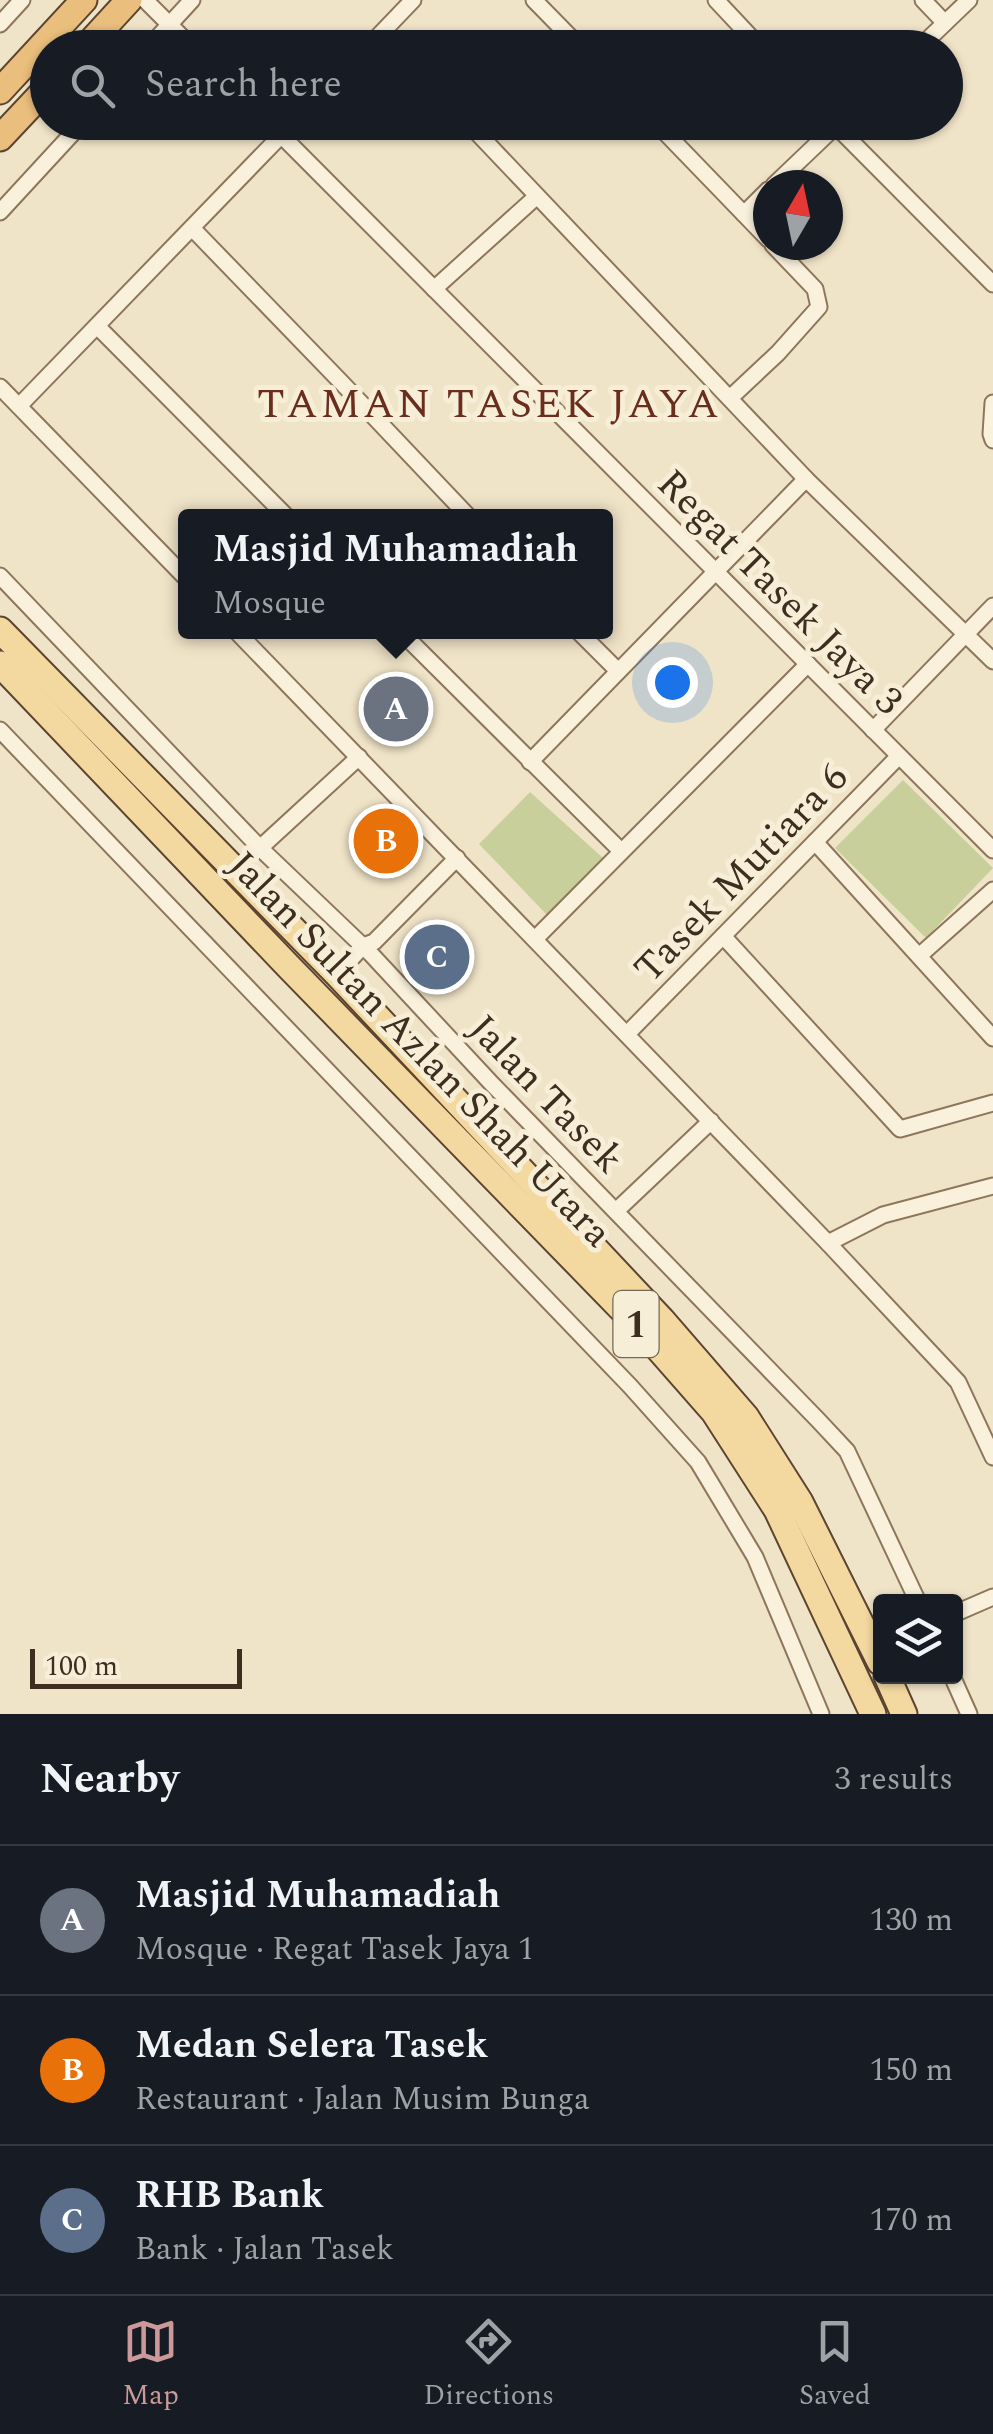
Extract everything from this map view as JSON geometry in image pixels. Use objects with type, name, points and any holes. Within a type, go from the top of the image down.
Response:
[{"type":"highway","points":[[56,30],[84,0]]},
{"type":"highway","points":[[76,30],[106,0]]},
{"type":"highway","points":[[102,30],[129,0]]},
{"type":"highway","points":[[0,91],[30,58]]},
{"type":"highway","points":[[0,104],[30,78]]},
{"type":"highway","points":[[0,138],[30,107]]},
{"type":"main road","name":"Jalan Sultan Azlan Shah Utara","points":[[0,630],[662,1320],[746,1417],[800,1502],[873,1642]]},
{"type":"main road","name":"Jalan Sultan Azlan Shah Utara","points":[[0,664],[642,1330],[714,1412],[777,1510],[874,1714]]},
{"type":"main road","points":[[289,967],[312,981],[339,980],[334,997],[370,1040],[370,1050]]},
{"type":"main road","points":[[891,1684],[904,1714]]},
{"type":"street","points":[[0,24],[22,0]]},
{"type":"street","points":[[145,0],[176,30]]},
{"type":"street","points":[[163,30],[192,0]]},
{"type":"street","points":[[385,30],[414,0]]},
{"type":"street","points":[[534,0],[563,30]]},
{"type":"street","points":[[716,0],[744,30]]},
{"type":"street","points":[[923,0],[945,23]]},
{"type":"street","points":[[938,30],[969,0]]},
{"type":"street","points":[[0,212],[66,140]]},
{"type":"street","points":[[19,406],[277,140]]},
{"type":"street","name":"Regat Tasek Jaya 3","points":[[285,140],[993,850]]},
{"type":"street","points":[[484,140],[806,479],[993,660]]},
{"type":"street","points":[[672,140],[753,224]]},
{"type":"street","points":[[789,170],[820,140]]},
{"type":"street","points":[[852,140],[993,284]]},
{"type":"street","points":[[434,289],[537,196]]},
{"type":"street","points":[[744,214],[753,205]]},
{"type":"street","points":[[192,228],[461,509]]},
{"type":"street","points":[[730,398],[778,353],[819,306],[815,289],[787,260]]},
{"type":"street","points":[[97,326],[275,509]]},
{"type":"street","points":[[0,387],[178,570]]},
{"type":"street","points":[[993,403],[993,440]]},
{"type":"street","points":[[530,762],[806,479]]},
{"type":"street","name":"Jalan Tasek","points":[[0,576],[260,848],[369,947],[492,1084],[847,1452],[914,1594]]},
{"type":"street","points":[[873,730],[993,606]]},
{"type":"street","points":[[244,639],[958,1382],[991,1450]]},
{"type":"street","points":[[408,639],[622,851]]},
{"type":"street","points":[[587,639],[618,672]]},
{"type":"street","points":[[535,939],[808,664]]},
{"type":"street","points":[[0,730],[630,1386],[698,1462],[755,1557],[821,1714]]},
{"type":"street","name":"Tasek Mutiara 6","points":[[627,1034],[899,756]]},
{"type":"street","points":[[260,848],[359,757]]},
{"type":"street","points":[[815,842],[993,1038]]},
{"type":"street","points":[[339,980],[456,858]]},
{"type":"street","points":[[918,956],[993,890]]},
{"type":"street","points":[[724,936],[900,1129],[993,1102]]},
{"type":"street","points":[[616,1210],[711,1121]]},
{"type":"street","points":[[828,1243],[883,1215],[993,1186]]},
{"type":"street","points":[[963,1611],[993,1597]]},
{"type":"street","points":[[956,1684],[970,1714]]},
{"type":"green space","points":[[903,780],[993,868],[926,938],[835,848]]},
{"type":"green space","points":[[530,792],[603,858],[547,915],[479,844]]},
{"type":"place","name":"Masjid Muhamadiah","points":[[396,709]]},
{"type":"place","name":"Medan Selera Tasek","points":[[386,841]]},
{"type":"place","name":"RHB Bank","points":[[437,957]]},
{"type":"district","name":"TAMAN TASEK JAYA","points":[[489,402]]}]
